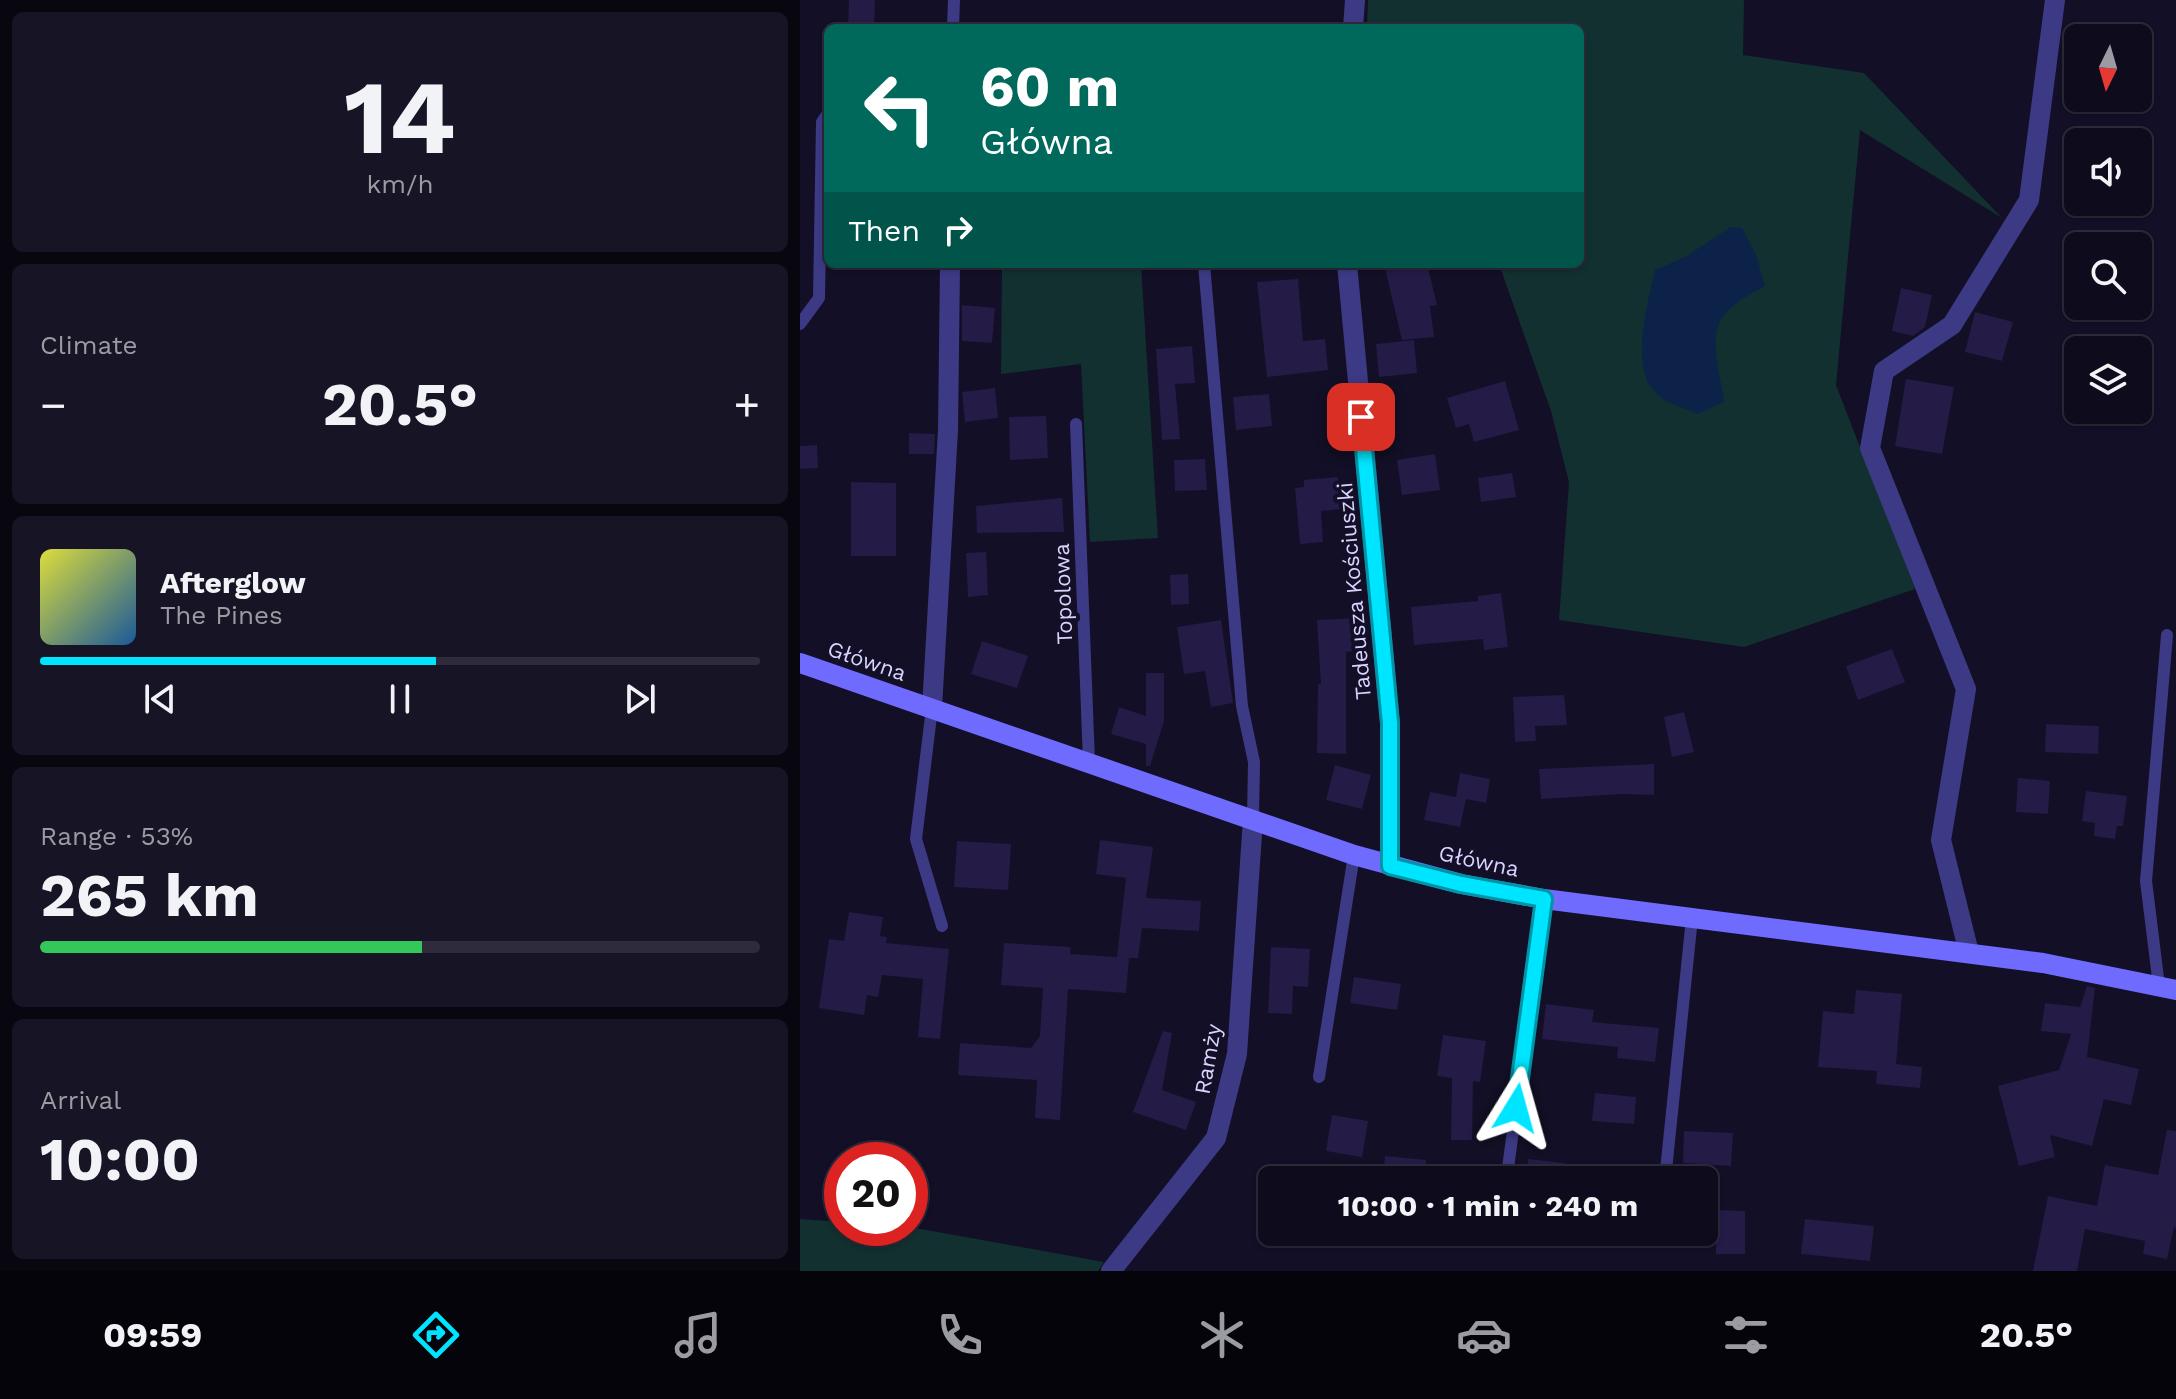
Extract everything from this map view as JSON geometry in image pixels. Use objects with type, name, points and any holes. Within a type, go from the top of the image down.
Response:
[{"type":"main road","name":"Główna","points":[[800,663],[1354,855],[1461,884],[1544,899],[2043,963],[2168,988]]},
{"type":"street","points":[[1353,24],[1355,0]]},
{"type":"street","points":[[1969,953],[1941,840],[1966,689],[1870,448],[1884,371],[1952,325],[2029,200],[2055,0]]},
{"type":"street","points":[[932,708],[948,430],[950,268]]},
{"type":"street","name":"Tadeusza Kościuszki","points":[[1347,268],[1390,723],[1390,866]]},
{"type":"street","name":"Ramży","points":[[1111,1271],[1216,1138],[1237,1054],[1253,819]]},
{"type":"lane","points":[[953,24],[954,0]]},
{"type":"lane","points":[[800,324],[819,298],[824,119]]},
{"type":"lane","points":[[1204,268],[1242,706],[1254,762],[1253,819]]},
{"type":"lane","name":"Topolowa","points":[[1076,424],[1089,762]]},
{"type":"lane","points":[[2167,635],[2146,881],[2168,988]]},
{"type":"lane","points":[[932,708],[916,839],[942,926]]},
{"type":"lane","points":[[1319,1077],[1354,855]]},
{"type":"lane","points":[[1508,1166],[1544,899]]},
{"type":"lane","points":[[1666,1166],[1692,918]]},
{"type":"green space","points":[[1368,0],[1744,0],[1743,55],[1864,73],[2002,218],[1860,130],[1836,385],[1915,589],[1744,647],[1559,620],[1569,482],[1551,411],[1500,268],[1584,268],[1584,24],[1367,24]]},
{"type":"green space","points":[[1002,268],[1141,268],[1158,538],[1090,542],[1081,364],[1001,374]]},
{"type":"green space","points":[[800,1219],[824,1221],[824,1246],[928,1246],[928,1230],[1104,1262],[1098,1271],[800,1271]]},
{"type":"water","points":[[1731,227],[1742,228],[1756,255],[1765,286],[1733,306],[1719,324],[1716,345],[1724,402],[1698,414],[1663,399],[1647,380],[1642,350],[1645,315],[1655,270],[1685,257]]},
{"type":"building","points":[[849,0],[875,0],[874,24],[848,24]]},
{"type":"building","points":[[1385,268],[1428,268],[1437,305],[1430,306],[1434,337],[1402,340]]},
{"type":"building","points":[[1298,279],[1303,341],[1325,339],[1328,370],[1267,377],[1257,282]]},
{"type":"building","points":[[1901,288],[1932,295],[1925,327],[1913,336],[1892,331]]},
{"type":"building","points":[[962,305],[995,308],[992,343],[962,341]]},
{"type":"building","points":[[1975,312],[2013,322],[2002,361],[1965,352]]},
{"type":"building","points":[[1414,340],[1417,373],[1379,377],[1376,344]]},
{"type":"building","points":[[1192,346],[1195,383],[1175,384],[1180,439],[1162,440],[1156,349]]},
{"type":"building","points":[[1906,379],[1954,387],[1942,454],[1895,446]]},
{"type":"building","points":[[1505,381],[1519,430],[1474,442],[1469,424],[1456,428],[1447,398]]},
{"type":"building","points":[[995,388],[998,418],[965,422],[962,392]]},
{"type":"building","points":[[1269,394],[1272,426],[1236,430],[1233,397]]},
{"type":"building","points":[[1046,416],[1048,458],[1010,460],[1009,417]]},
{"type":"building","points":[[909,433],[935,434],[934,454],[909,454]]},
{"type":"building","points":[[817,445],[818,468],[800,469],[800,446]]},
{"type":"building","points":[[1435,454],[1440,490],[1402,495],[1397,460]]},
{"type":"building","points":[[1205,459],[1207,490],[1175,491],[1174,460]]},
{"type":"building","points":[[1512,473],[1516,497],[1481,502],[1478,478]]},
{"type":"building","points":[[1338,477],[1341,509],[1321,511],[1323,542],[1300,544],[1295,488],[1304,487],[1304,480]]},
{"type":"building","points":[[851,482],[896,483],[896,556],[851,556]]},
{"type":"building","points":[[1062,498],[1064,532],[977,533],[976,506]]},
{"type":"building","points":[[986,552],[988,595],[968,597],[966,553]]},
{"type":"building","points":[[1188,574],[1189,604],[1171,605],[1170,575]]},
{"type":"building","points":[[1501,593],[1508,647],[1484,650],[1483,639],[1414,645],[1411,607],[1478,601],[1478,596]]},
{"type":"building","points":[[1354,618],[1356,651],[1346,652],[1346,754],[1317,753],[1318,684],[1321,684],[1317,620]]},
{"type":"building","points":[[1221,620],[1233,703],[1211,707],[1205,671],[1184,674],[1177,627]]},
{"type":"building","points":[[982,641],[1028,656],[1017,688],[971,674]]},
{"type":"building","points":[[1892,649],[1905,682],[1858,700],[1846,666]]},
{"type":"building","points":[[1146,673],[1164,673],[1164,721],[1150,766],[1146,766],[1146,744],[1111,734],[1119,707],[1146,716]]},
{"type":"building","points":[[1564,695],[1567,725],[1535,726],[1536,741],[1515,742],[1513,697]]},
{"type":"building","points":[[1684,712],[1694,752],[1672,757],[1664,717]]},
{"type":"building","points":[[2046,724],[2099,726],[2098,754],[2045,752]]},
{"type":"building","points":[[1654,764],[1654,795],[1541,799],[1539,769]]},
{"type":"building","points":[[1335,765],[1371,775],[1362,809],[1326,800]]},
{"type":"building","points":[[1460,773],[1490,779],[1486,803],[1466,799],[1460,827],[1424,820],[1430,792],[1456,797]]},
{"type":"building","points":[[2018,778],[2050,781],[2048,814],[2016,812]]},
{"type":"building","points":[[2086,791],[2127,796],[2123,826],[2117,826],[2115,839],[2094,836],[2095,823],[2082,821]]},
{"type":"building","points":[[1100,840],[1153,847],[1146,898],[1201,901],[1199,931],[1142,928],[1138,958],[1129,958],[1126,993],[1068,989],[1060,1120],[1035,1118],[1037,1080],[958,1075],[960,1043],[1031,1048],[1040,1036],[1043,988],[1001,985],[1004,943],[1071,947],[1070,954],[1117,957],[1126,878],[1096,874]]},
{"type":"building","points":[[957,841],[1011,844],[1008,890],[954,887]]},
{"type":"building","points":[[849,912],[883,917],[880,936],[887,937],[886,943],[949,949],[940,1039],[918,1037],[923,979],[882,975],[878,997],[867,995],[864,1015],[819,1008],[829,939],[844,941]]},
{"type":"building","points":[[1271,947],[1310,949],[1308,987],[1293,986],[1292,1014],[1268,1013]]},
{"type":"building","points":[[1354,977],[1401,984],[1397,1010],[1350,1003]]},
{"type":"building","points":[[2087,986],[2095,988],[2087,1057],[2139,1069],[2131,1105],[2104,1099],[2092,1146],[2050,1135],[2055,1157],[2019,1166],[1998,1086],[2059,1070],[2071,1034],[2041,1031],[2045,1003],[2080,1007]]},
{"type":"building","points":[[1856,990],[1902,994],[1896,1064],[1922,1067],[1920,1088],[1876,1084],[1877,1071],[1818,1067],[1823,1011],[1854,1014]]},
{"type":"building","points":[[1546,1004],[1594,1010],[1592,1022],[1659,1028],[1655,1062],[1617,1058],[1618,1047],[1542,1039]]},
{"type":"building","points":[[1163,1031],[1172,1033],[1162,1090],[1196,1102],[1186,1130],[1133,1112]]},
{"type":"building","points":[[1443,1035],[1486,1041],[1480,1082],[1473,1081],[1472,1140],[1451,1140],[1452,1078],[1437,1076]]},
{"type":"building","points":[[1595,1093],[1636,1097],[1634,1124],[1592,1121]]},
{"type":"building","points":[[1332,1115],[1368,1121],[1362,1157],[1326,1151]]},
{"type":"building","points":[[2167,1130],[2176,1131],[2176,1228],[2167,1259],[2143,1254],[2145,1241],[2085,1229],[2077,1271],[2033,1271],[2048,1196],[2097,1206],[2105,1165],[2158,1175]]},
{"type":"building","points":[[1684,1131],[1733,1133],[1731,1166],[1683,1163]]},
{"type":"building","points":[[1385,1156],[1426,1160],[1425,1166],[1384,1166]]},
{"type":"building","points":[[1528,1159],[1564,1163],[1564,1166],[1528,1166]]},
{"type":"building","points":[[1718,1210],[1745,1211],[1745,1254],[1716,1254]]},
{"type":"building","points":[[1805,1219],[1874,1226],[1870,1261],[1801,1254]]},
{"type":"route","points":[[1361,417],[1390,723],[1390,866],[1461,884],[1544,899],[1516,1108]]}]
